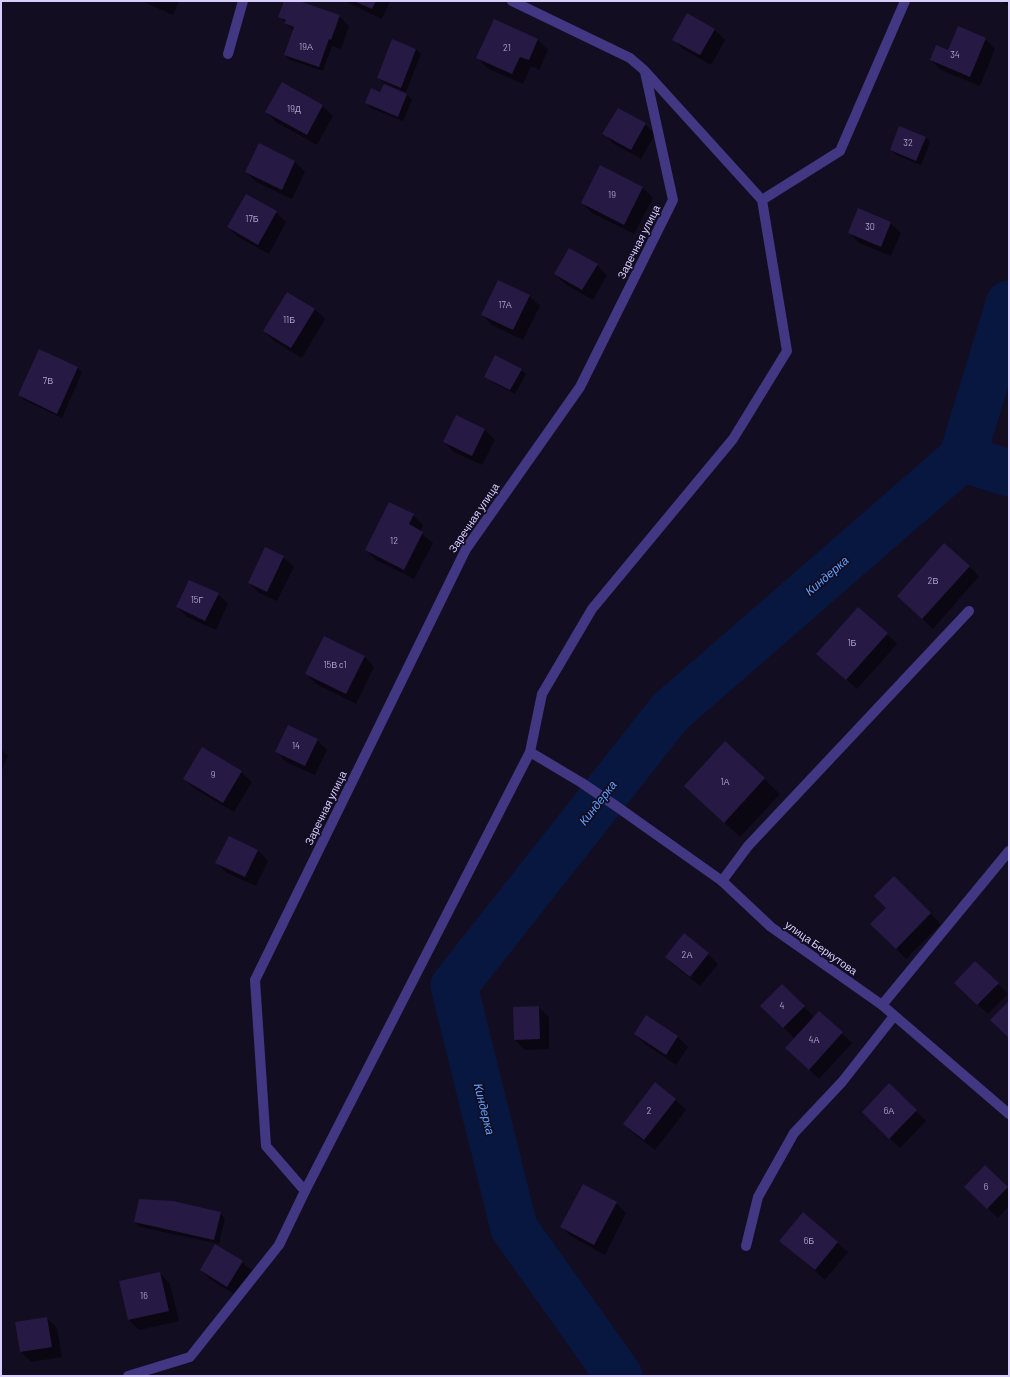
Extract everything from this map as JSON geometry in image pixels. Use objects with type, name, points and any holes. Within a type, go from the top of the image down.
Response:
[{"type":"street","points":[[228,54],[243,1]]},
{"type":"street","points":[[128,1376],[190,1357],[279,1245],[305,1191],[530,752],[542,694],[592,609],[733,439],[787,351],[762,200],[644,70],[630,58],[512,1]]},
{"type":"street","points":[[762,200],[840,151],[905,1]]},
{"type":"street","name":"Заречная улица","points":[[305,1191],[266,1146],[255,980],[466,549],[580,387],[673,200],[644,70]]},
{"type":"street","points":[[722,881],[748,846],[969,611]]},
{"type":"street","name":"улица Беркутова","points":[[530,752],[582,783],[722,881],[771,927],[882,1005],[1009,1114]]},
{"type":"street","points":[[882,1005],[1009,851]]},
{"type":"street","points":[[746,1246],[758,1196],[794,1133],[842,1082],[894,1016]]},
{"type":"building","points":[[284,1],[299,1],[340,15],[331,40],[329,39],[319,67],[284,55],[294,27],[284,23],[286,20],[278,17]]},
{"type":"building","points":[[354,1],[376,1],[372,9]]},
{"type":"building","points":[[687,13],[715,29],[700,55],[672,40]]},
{"type":"building","points":[[494,19],[538,39],[529,60],[520,57],[512,74],[476,58]]},
{"type":"building","points":[[958,26],[986,38],[970,77],[930,60],[936,45],[948,50]]},
{"type":"building","points":[[392,39],[416,49],[401,88],[377,78]]},
{"type":"building","points":[[282,82],[323,105],[307,135],[265,112]]},
{"type":"building","points":[[384,84],[407,94],[398,117],[365,103],[371,88],[380,92]]},
{"type":"building","points":[[618,108],[646,123],[631,150],[602,134]]},
{"type":"building","points":[[899,126],[926,137],[916,161],[890,150]]},
{"type":"building","points":[[259,143],[295,161],[282,190],[245,172]]},
{"type":"building","points":[[600,165],[643,187],[624,225],[581,203]]},
{"type":"building","points":[[246,194],[277,211],[258,245],[227,227]]},
{"type":"building","points":[[858,208],[891,222],[881,247],[848,233]]},
{"type":"building","points":[[569,248],[598,264],[582,290],[554,274]]},
{"type":"building","points":[[498,280],[530,295],[513,330],[481,315]]},
{"type":"building","points":[[287,292],[315,309],[291,348],[263,331]]},
{"type":"building","points":[[39,349],[78,367],[57,414],[18,395]]},
{"type":"building","points":[[495,355],[522,369],[510,390],[484,377]]},
{"type":"building","points":[[456,415],[485,429],[472,456],[443,442]]},
{"type":"building","points":[[389,502],[414,514],[409,524],[423,532],[404,570],[365,550]]},
{"type":"building","points":[[944,543],[970,566],[922,619],[897,596]]},
{"type":"building","points":[[265,547],[284,556],[267,592],[248,583]]},
{"type":"building","points":[[189,580],[219,593],[205,621],[176,607]]},
{"type":"building","points":[[858,607],[888,633],[846,680],[816,654]]},
{"type":"building","points":[[324,636],[365,656],[346,694],[305,674]]},
{"type":"building","points":[[288,725],[318,739],[305,766],[275,752]]},
{"type":"building","points":[[725,741],[765,778],[724,823],[684,786]]},
{"type":"building","points":[[202,747],[242,771],[223,803],[183,779]]},
{"type":"building","points":[[229,836],[258,850],[245,877],[215,863]]},
{"type":"building","points":[[894,876],[931,913],[896,949],[870,924],[886,908],[874,896]]},
{"type":"building","points":[[684,933],[709,953],[690,977],[665,957]]},
{"type":"building","points":[[975,961],[999,983],[977,1005],[954,983]]},
{"type":"building","points":[[782,984],[805,1006],[783,1028],[760,1006]]},
{"type":"building","points":[[1009,1001],[1009,1038],[990,1020]]},
{"type":"building","points":[[539,1006],[540,1039],[514,1040],[513,1007]]},
{"type":"building","points":[[819,1011],[843,1032],[809,1070],[785,1048]]},
{"type":"building","points":[[646,1015],[678,1036],[666,1055],[634,1034]]},
{"type":"building","points":[[655,1082],[676,1099],[644,1140],[623,1124]]},
{"type":"building","points":[[889,1083],[917,1110],[889,1139],[862,1112]]},
{"type":"building","points":[[985,1165],[1008,1187],[987,1209],[964,1187]]},
{"type":"building","points":[[583,1184],[617,1202],[594,1245],[560,1227]]},
{"type":"building","points":[[139,1199],[173,1201],[221,1212],[214,1240],[134,1222]]},
{"type":"building","points":[[803,1212],[838,1242],[815,1270],[779,1241]]},
{"type":"building","points":[[215,1244],[243,1261],[227,1287],[200,1270]]},
{"type":"building","points":[[160,1272],[169,1311],[128,1320],[119,1281]]},
{"type":"building","points":[[47,1317],[52,1347],[20,1352],[15,1322]]},
{"type":"waterway","name":"Киндерка","points":[[619,1376],[514,1228],[454,986],[670,712],[962,458],[1009,304]]},
{"type":"waterway","points":[[962,458],[1009,473]]}]
